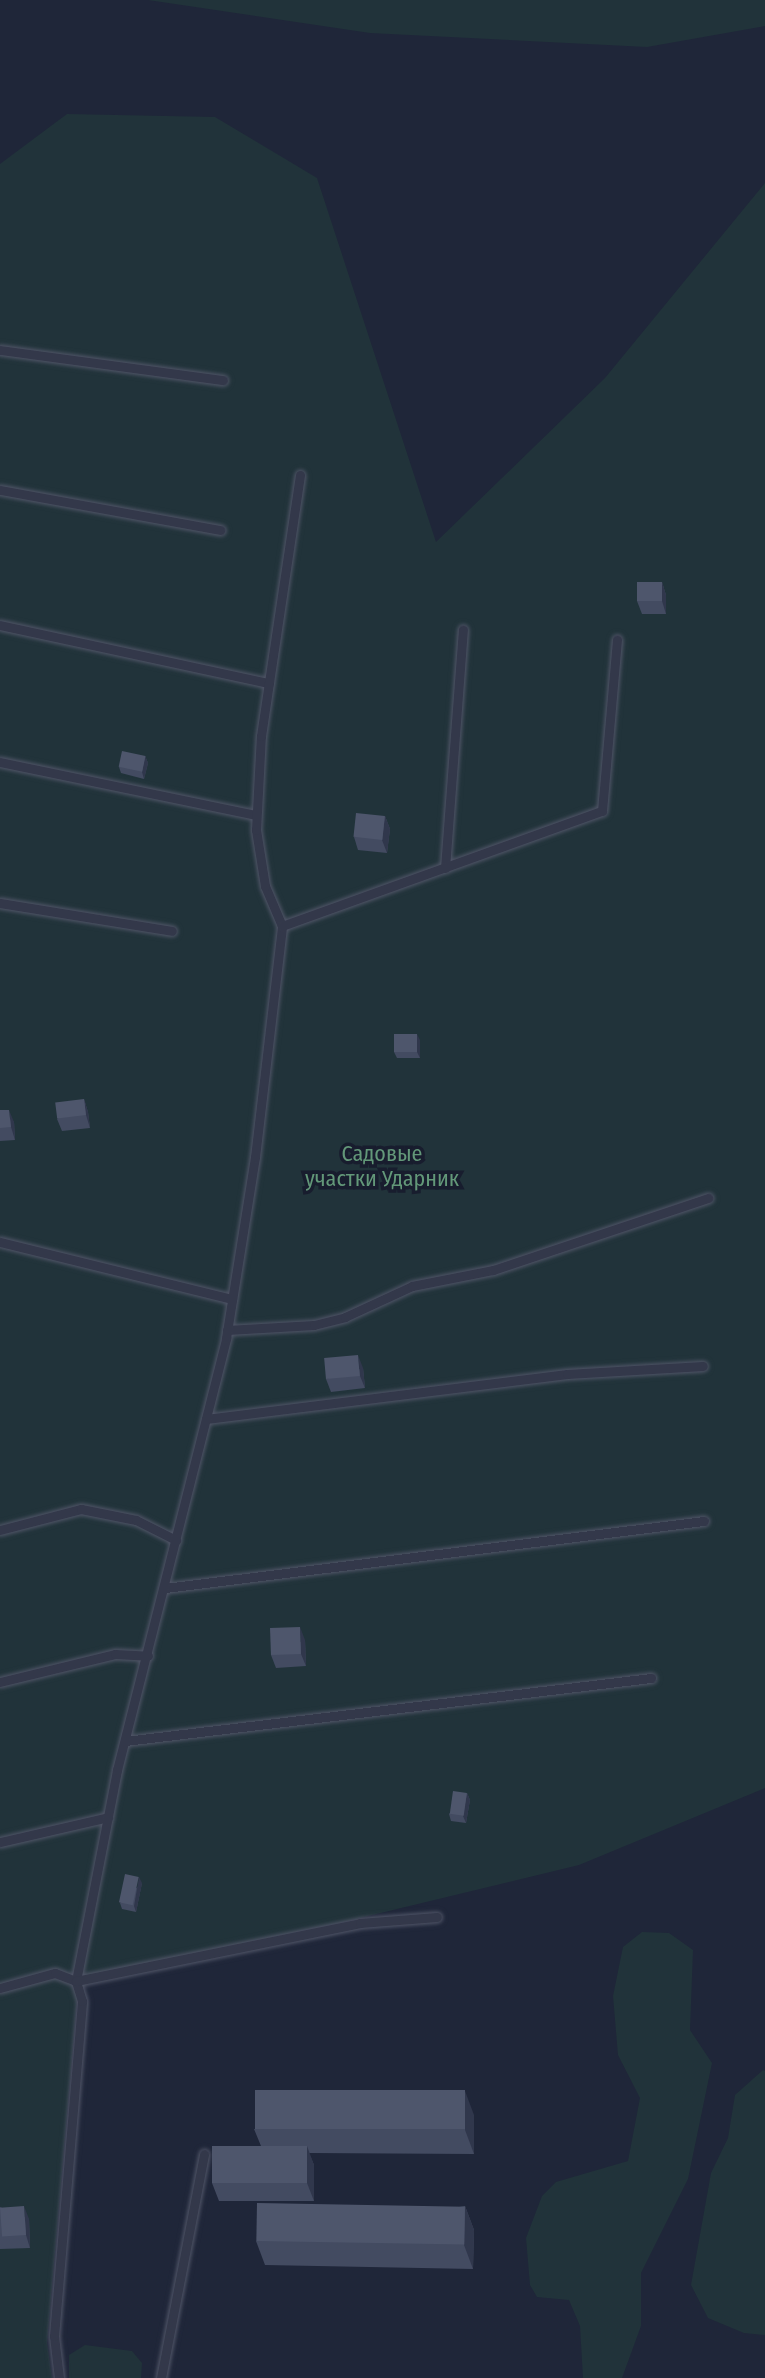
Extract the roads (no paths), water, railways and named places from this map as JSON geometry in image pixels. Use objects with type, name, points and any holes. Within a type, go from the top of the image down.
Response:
[{"type":"lane","points":[[0,350],[223,380]]},
{"type":"lane","points":[[59,2378],[54,2336],[82,2001],[76,1981],[125,1741],[227,1330],[282,926],[265,886],[256,815],[269,683],[300,475]]},
{"type":"lane","points":[[0,490],[220,530]]},
{"type":"lane","points":[[0,625],[269,683]]},
{"type":"lane","points":[[445,868],[463,630]]},
{"type":"lane","points":[[282,926],[602,811],[617,640]]},
{"type":"lane","points":[[0,762],[256,815]]},
{"type":"lane","points":[[0,903],[172,931]]},
{"type":"lane","points":[[227,1330],[314,1325],[345,1317],[412,1286],[493,1270],[708,1198]]},
{"type":"lane","points":[[0,1242],[232,1299]]},
{"type":"lane","points":[[206,1419],[567,1374],[703,1366]]},
{"type":"lane","points":[[0,1530],[81,1509],[136,1520],[176,1540]]},
{"type":"lane","points":[[165,1588],[704,1521]]},
{"type":"lane","points":[[0,1682],[115,1654],[148,1656]]},
{"type":"lane","points":[[125,1741],[651,1678]]},
{"type":"lane","points":[[0,1842],[108,1817]]},
{"type":"lane","points":[[0,1988],[55,1973],[76,1981],[360,1923],[437,1917]]},
{"type":"lane","points":[[161,2378],[204,2154]]},
{"type":"park label","name":"Садовые участки Ударник","points":[[382,1166]]}]
